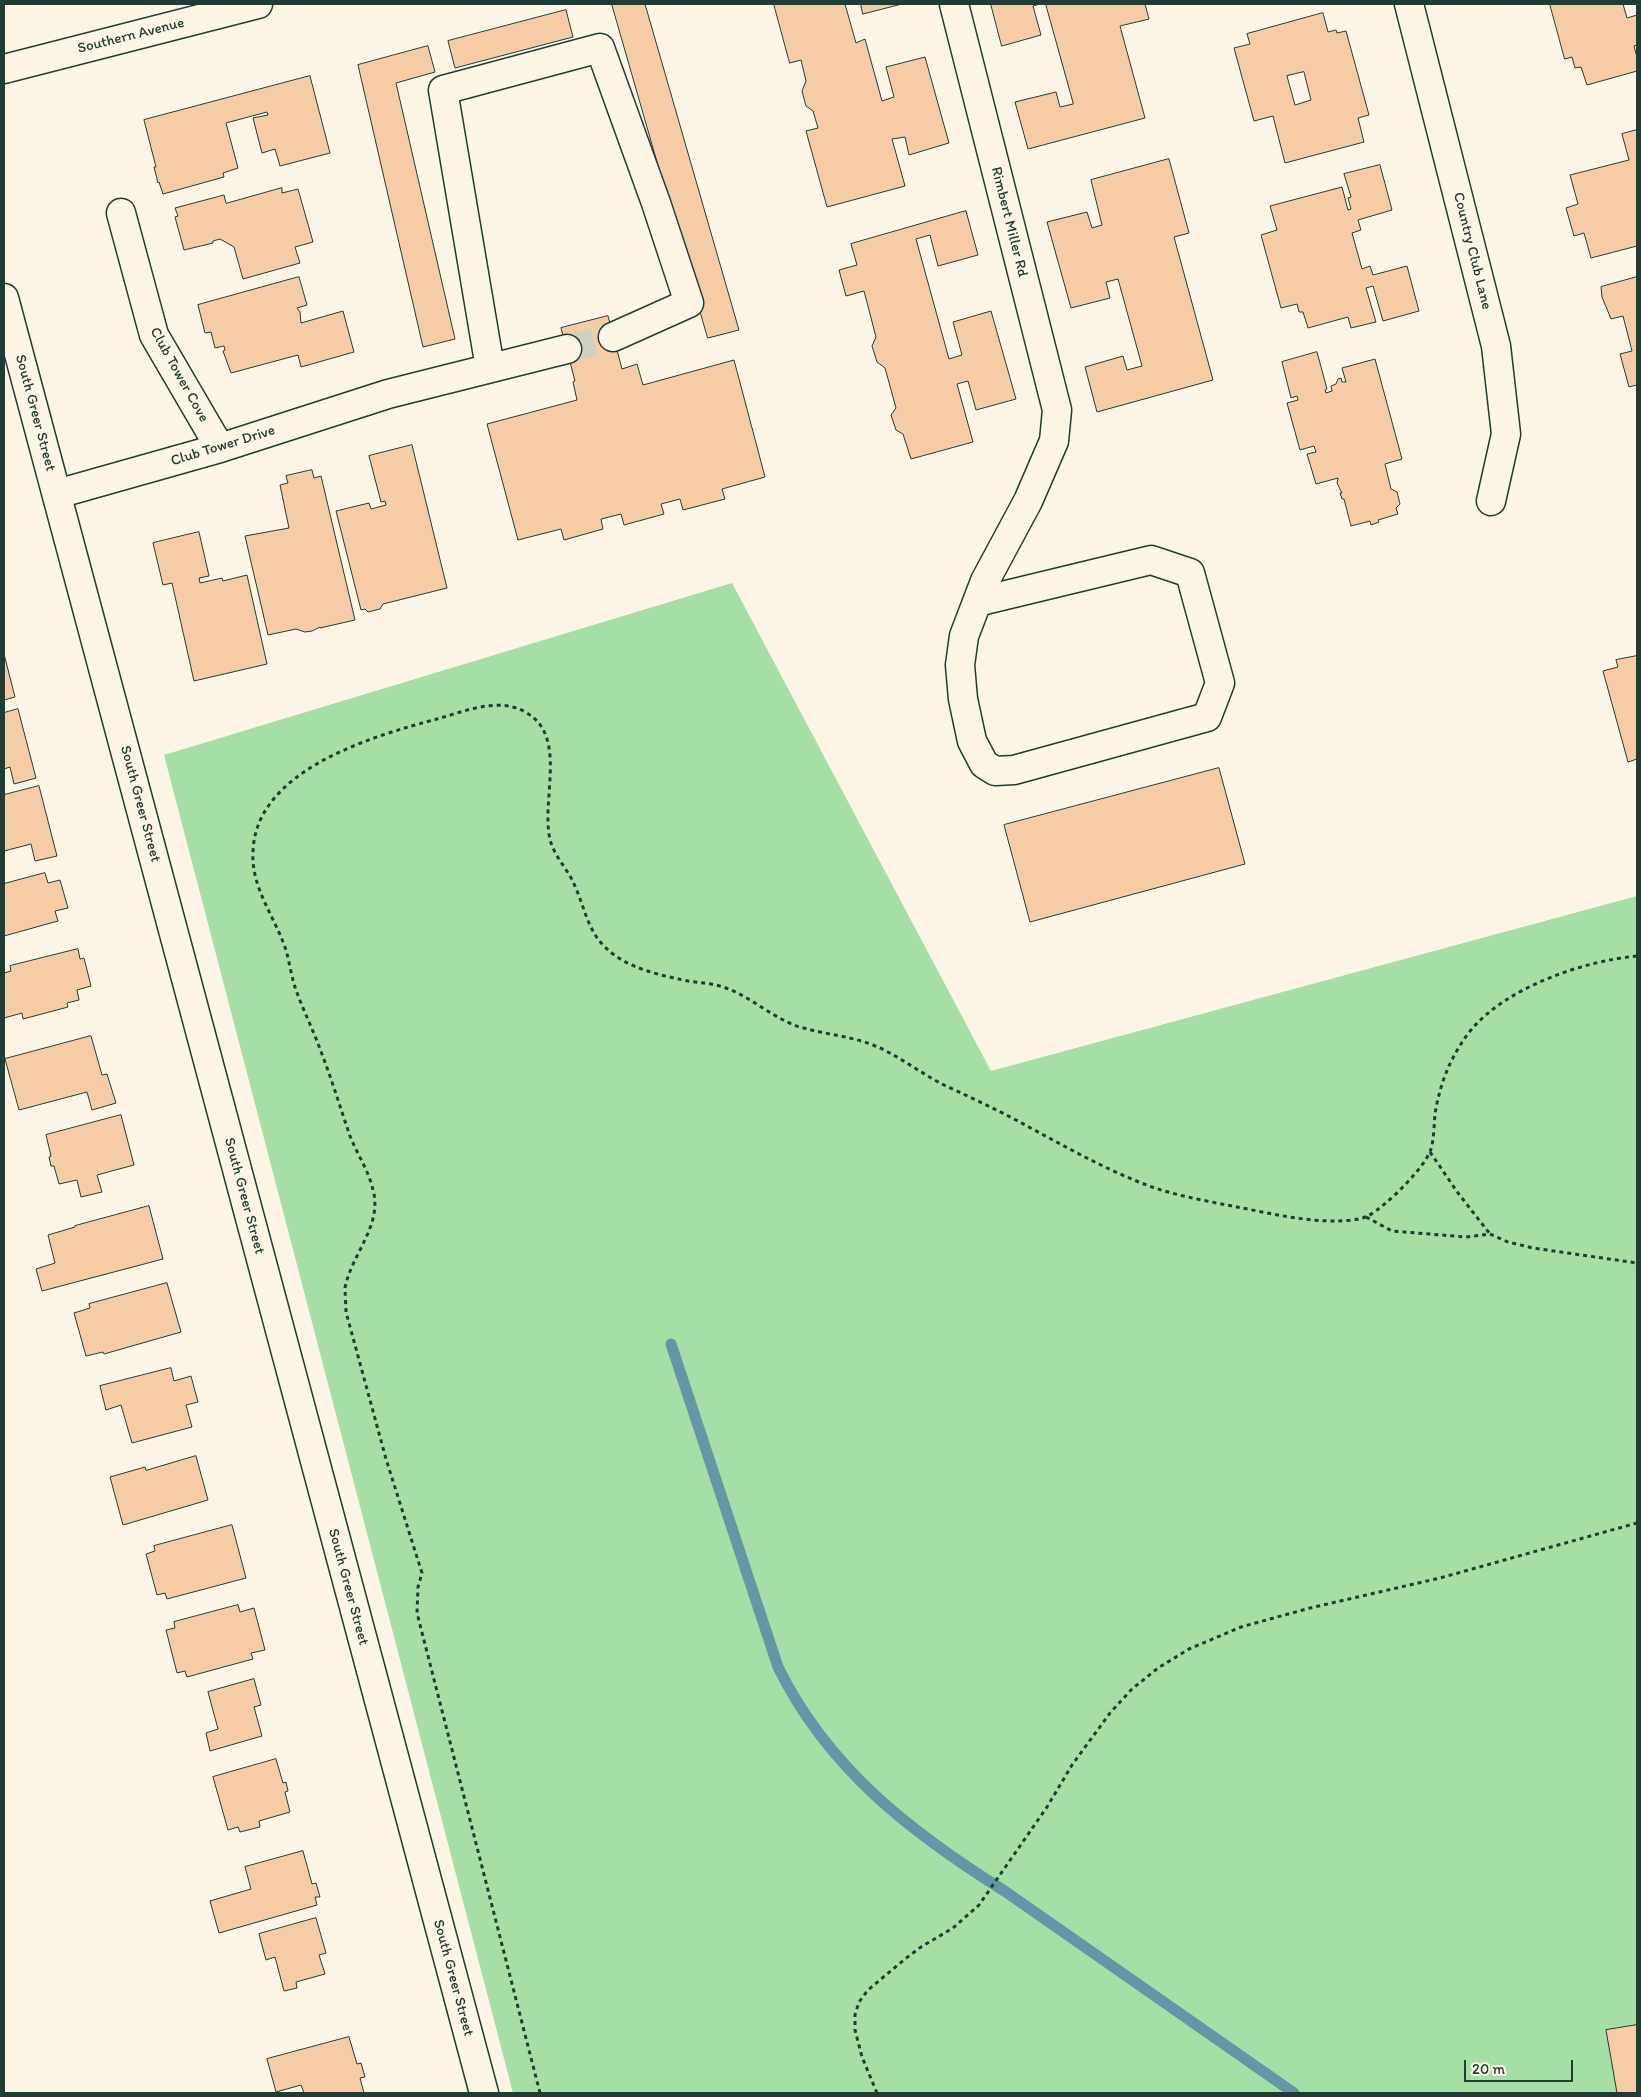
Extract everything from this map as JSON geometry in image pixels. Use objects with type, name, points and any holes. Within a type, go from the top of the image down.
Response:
[{"type":"street","name":"Southern Avenue","points":[[4,69],[258,4]]},
{"type":"street","name":"Rimbert Miller Rd","points":[[954,4],[1057,410],[1054,441],[1028,501],[985,581],[964,636],[960,665],[963,699],[972,741],[984,764],[995,771],[1014,770],[1207,716],[1220,683],[1190,574],[1151,560],[977,602]]},
{"type":"street","name":"Country Club Lane","points":[[1409,4],[1496,346],[1506,434],[1490,501]]},
{"type":"street","points":[[490,368],[443,90],[600,48],[656,203],[689,303],[613,337]]},
{"type":"street","name":"Club Tower Cove","points":[[121,213],[154,335],[220,448]]},
{"type":"street","name":"South Greer Street","points":[[4,298],[484,2093]]},
{"type":"street","name":"Club Tower Drive","points":[[57,494],[220,448],[388,394],[567,349]]},
{"type":"path","points":[[540,2093],[417,1613],[418,1587],[422,1573],[386,1459],[346,1312],[345,1289],[372,1223],[375,1204],[373,1190],[353,1145],[321,1050],[294,982],[287,954],[254,878],[252,848],[258,822],[273,799],[310,769],[354,745],[418,724],[491,704],[508,705],[522,709],[535,718],[548,740],[550,760],[548,813],[551,844],[573,881],[588,923],[596,937],[618,958],[648,971],[728,988],[795,1025],[874,1045],[926,1076],[1071,1150],[1105,1167],[1159,1189],[1295,1218],[1329,1221],[1366,1217],[1403,1188],[1430,1152],[1441,1083],[1461,1044],[1474,1026],[1492,1010],[1513,996],[1550,978],[1598,962],[1637,956]]},
{"type":"path","points":[[1430,1152],[1458,1193],[1490,1234]]},
{"type":"path","points":[[1366,1217],[1392,1231],[1466,1237],[1490,1234],[1533,1248],[1637,1263]]},
{"type":"path","points":[[877,2093],[862,2057],[855,2030],[855,2015],[859,2002],[868,1990],[905,1959],[953,1928],[980,1905],[1047,1807],[1072,1765],[1110,1713],[1145,1679],[1188,1649],[1247,1625],[1335,1602],[1440,1578],[1637,1523]]},
{"type":"green space","points":[[732,583],[991,1071],[1637,896],[1637,2093],[513,2093],[164,755]]},
{"type":"building","points":[[612,4],[645,4],[739,330],[708,338]]},
{"type":"building","points":[[774,4],[845,4],[856,43],[865,39],[882,101],[894,97],[886,67],[925,57],[949,143],[909,155],[905,137],[892,139],[905,186],[827,207],[806,131],[818,128],[813,111],[806,106],[802,91],[806,81],[801,60],[790,63]]},
{"type":"building","points":[[861,4],[902,4],[863,14]]},
{"type":"building","points":[[991,4],[1040,4],[1033,6],[1041,35],[1002,46]]},
{"type":"building","points":[[1046,4],[1145,4],[1149,19],[1120,26],[1145,118],[1028,149],[1015,102],[1056,92],[1060,107],[1073,104]]},
{"type":"building","points":[[1550,4],[1623,4],[1627,18],[1637,15],[1637,45],[1634,46],[1637,57],[1637,71],[1587,85],[1581,67],[1575,68],[1572,57],[1565,59]]},
{"type":"building","points":[[566,10],[573,37],[455,68],[448,41]]},
{"type":"building","points":[[1323,13],[1328,32],[1336,30],[1337,33],[1346,31],[1369,115],[1358,118],[1364,142],[1285,163],[1273,116],[1254,121],[1234,48],[1250,44],[1247,34]],"holes":[[[1304,72],[1311,100],[1295,105],[1287,76]]]},
{"type":"building","points":[[428,46],[435,72],[396,83],[455,339],[423,347],[358,65]]},
{"type":"building","points":[[310,76],[330,153],[280,166],[275,149],[262,153],[253,118],[268,115],[267,112],[226,123],[238,168],[223,173],[224,177],[163,194],[158,183],[154,167],[156,167],[144,120]]},
{"type":"building","points":[[1637,130],[1637,246],[1591,258],[1584,233],[1574,236],[1566,208],[1578,204],[1570,175],[1629,160],[1622,134]]},
{"type":"building","points":[[1169,159],[1189,233],[1174,237],[1213,380],[1097,412],[1085,367],[1123,356],[1127,370],[1142,366],[1118,279],[1106,282],[1110,298],[1071,308],[1047,222],[1087,212],[1092,228],[1102,225],[1091,180]]},
{"type":"building","points":[[1380,165],[1392,210],[1358,220],[1361,230],[1352,233],[1362,269],[1370,266],[1373,275],[1407,266],[1419,311],[1383,321],[1373,286],[1366,288],[1376,322],[1351,328],[1348,317],[1308,328],[1303,312],[1299,312],[1297,304],[1281,308],[1261,235],[1277,230],[1270,206],[1342,187],[1348,210],[1351,209],[1348,198],[1351,197],[1344,174]]},
{"type":"building","points":[[282,188],[282,193],[298,189],[313,242],[295,247],[300,263],[243,279],[234,247],[220,239],[213,241],[213,243],[184,250],[175,217],[178,216],[175,208],[224,195],[226,203]]},
{"type":"building","points":[[966,211],[978,255],[938,266],[930,235],[916,239],[949,359],[962,355],[953,322],[991,311],[1016,399],[976,410],[968,381],[957,384],[973,442],[911,459],[903,434],[896,430],[891,415],[896,408],[885,368],[877,362],[872,346],[876,337],[864,291],[846,296],[839,270],[857,265],[851,244]]},
{"type":"building","points":[[299,277],[307,305],[297,308],[300,312],[301,323],[343,311],[354,352],[301,367],[298,355],[231,373],[223,351],[225,350],[224,346],[215,348],[211,332],[205,333],[198,305]]},
{"type":"building","points":[[1637,277],[1637,385],[1629,387],[1620,354],[1632,351],[1623,316],[1611,319],[1602,297],[1601,287]]},
{"type":"building","points":[[608,316],[622,369],[637,364],[643,385],[734,360],[765,477],[722,489],[725,499],[683,510],[680,499],[661,504],[664,514],[624,525],[621,514],[601,519],[603,529],[564,540],[561,529],[518,540],[487,424],[577,400],[573,382],[575,381],[561,328]]},
{"type":"building","points":[[1317,352],[1327,389],[1325,390],[1326,393],[1332,391],[1331,386],[1336,384],[1338,379],[1341,378],[1342,382],[1346,382],[1342,368],[1375,359],[1402,459],[1385,464],[1391,489],[1397,492],[1400,504],[1396,508],[1398,514],[1378,520],[1379,522],[1371,525],[1370,521],[1351,526],[1344,499],[1342,499],[1340,493],[1342,493],[1337,483],[1338,478],[1316,484],[1307,454],[1316,452],[1314,446],[1300,450],[1287,403],[1298,400],[1297,396],[1291,398],[1282,362]]},
{"type":"building","points":[[412,445],[447,588],[383,604],[380,609],[368,612],[365,609],[361,610],[336,511],[369,503],[371,509],[386,505],[385,501],[381,502],[369,456]]},
{"type":"building","points":[[312,470],[314,478],[321,476],[355,620],[320,627],[312,631],[305,632],[296,629],[268,635],[245,536],[289,528],[280,485],[288,483],[286,476]]},
{"type":"building","points":[[199,532],[209,576],[199,578],[200,583],[222,578],[223,581],[247,575],[267,664],[194,681],[172,583],[163,585],[153,543]]},
{"type":"building","points":[[4,654],[15,697],[4,700]]},
{"type":"building","points":[[1637,656],[1637,759],[1628,762],[1603,671],[1618,667],[1616,660]]},
{"type":"building","points":[[18,709],[36,778],[14,784],[10,767],[4,769],[4,713]]},
{"type":"building","points":[[1219,768],[1245,864],[1030,922],[1004,825]]},
{"type":"building","points":[[39,786],[57,856],[35,861],[31,844],[4,851],[4,795]]},
{"type":"building","points":[[45,873],[48,883],[60,880],[68,908],[55,911],[58,921],[4,936],[4,884]]},
{"type":"building","points":[[78,949],[80,959],[84,958],[91,986],[77,990],[79,1000],[67,1003],[68,1007],[23,1019],[22,1013],[4,1018],[4,973],[11,971],[10,966]]},
{"type":"building","points":[[91,1036],[102,1075],[107,1074],[116,1103],[92,1110],[87,1092],[19,1110],[5,1059]]},
{"type":"building","points":[[121,1115],[134,1165],[97,1175],[102,1192],[81,1197],[77,1180],[59,1184],[54,1166],[51,1166],[49,1157],[51,1156],[46,1135]]},
{"type":"building","points":[[149,1206],[163,1259],[42,1291],[36,1269],[55,1263],[48,1235]]},
{"type":"building","points":[[167,1283],[181,1332],[104,1354],[103,1352],[86,1356],[74,1313],[90,1308],[89,1304]]},
{"type":"building","points":[[171,1368],[174,1381],[191,1376],[198,1402],[186,1405],[192,1427],[132,1443],[121,1405],[106,1410],[100,1386]]},
{"type":"building","points":[[196,1456],[208,1500],[123,1525],[110,1477],[145,1467],[146,1470]]},
{"type":"building","points":[[232,1525],[246,1578],[167,1599],[165,1593],[157,1595],[146,1554],[155,1551],[154,1546]]},
{"type":"building","points":[[238,1605],[240,1612],[254,1608],[265,1650],[251,1653],[253,1659],[187,1677],[185,1671],[177,1673],[166,1630],[175,1628],[174,1622]]},
{"type":"building","points":[[254,1679],[261,1705],[254,1707],[262,1736],[210,1751],[206,1733],[218,1729],[208,1692]]},
{"type":"building","points":[[276,1759],[283,1783],[286,1782],[288,1791],[285,1792],[290,1812],[259,1821],[260,1827],[240,1832],[238,1827],[228,1830],[213,1777]]},
{"type":"building","points":[[303,1851],[312,1884],[316,1883],[320,1897],[315,1897],[317,1905],[219,1933],[210,1901],[251,1889],[245,1867]]},
{"type":"building","points":[[316,1918],[326,1953],[319,1955],[325,1974],[296,1982],[297,1988],[284,1991],[275,1957],[266,1960],[259,1934]]},
{"type":"building","points":[[1637,2025],[1637,2093],[1617,2093],[1606,2030]]},
{"type":"building","points":[[349,2037],[357,2064],[361,2063],[365,2077],[360,2078],[364,2093],[304,2093],[301,2085],[276,2092],[267,2059]]},
{"type":"waterway","points":[[671,1344],[778,1667],[798,1704],[822,1737],[847,1767],[906,1822],[971,1870],[1006,1892],[1294,2093]]},
{"type":"tunnel","points":[[567,349],[613,337]]}]
